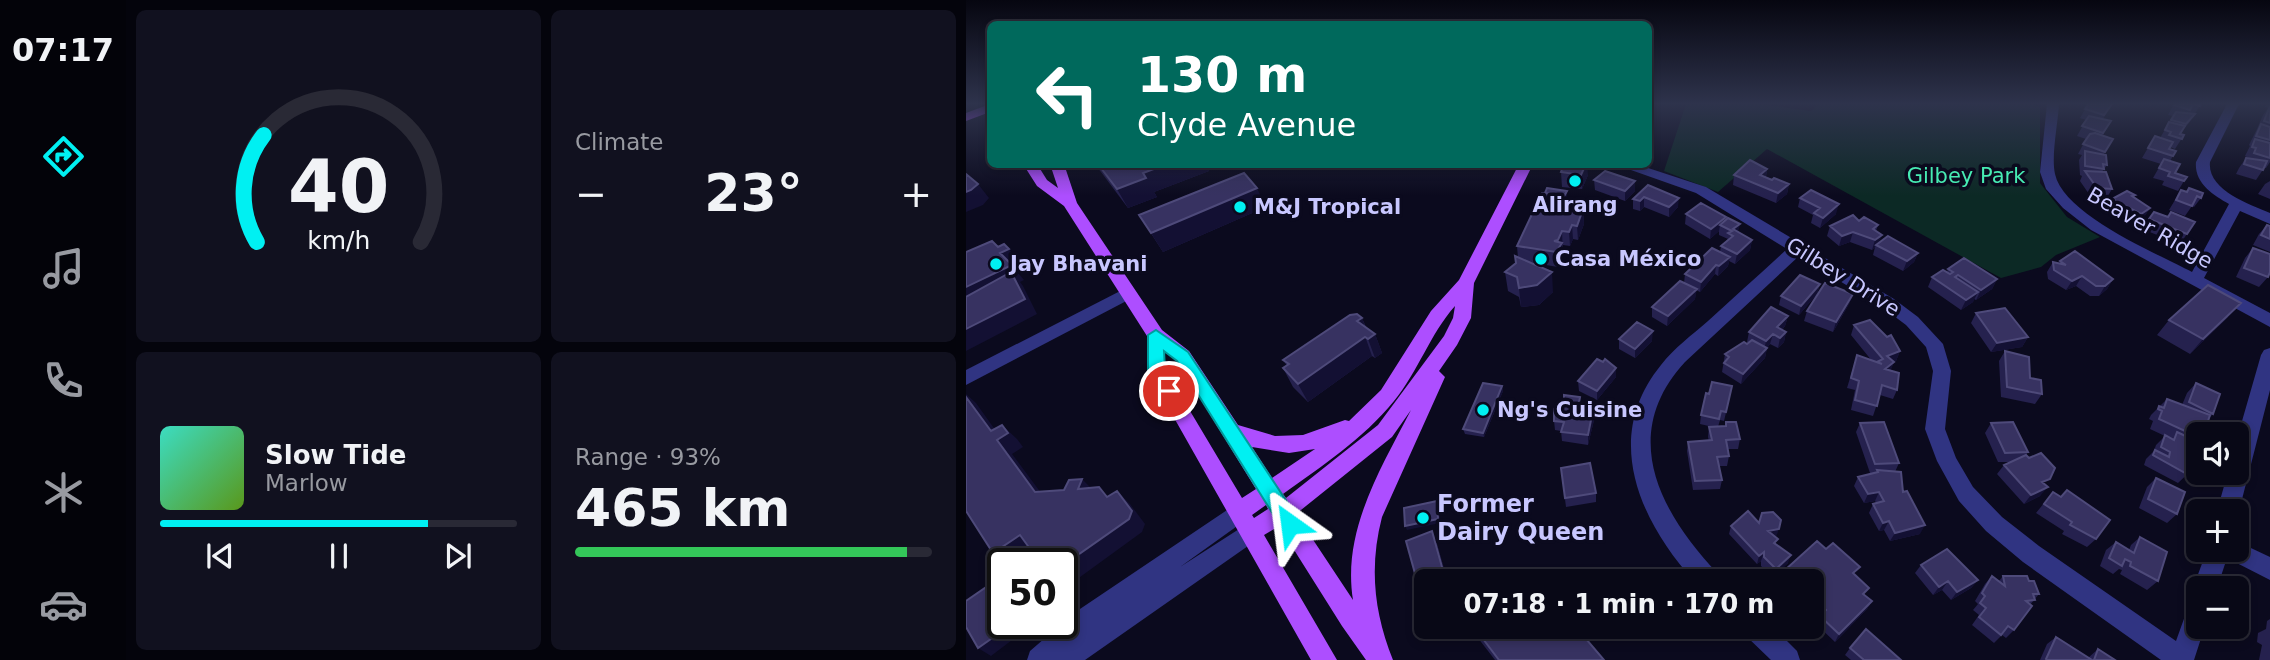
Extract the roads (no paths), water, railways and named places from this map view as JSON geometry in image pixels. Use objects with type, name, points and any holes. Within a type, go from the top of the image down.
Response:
[{"type":"main road","points":[[1033,168],[1042,183],[1070,203]]},
{"type":"main road","points":[[1058,168],[1070,203],[1128,293],[1156,335],[1183,356],[1350,618],[1379,657]]},
{"type":"main road","points":[[1277,502],[1372,412],[1397,382],[1437,315],[1466,283],[1524,168]]},
{"type":"main road","points":[[1379,657],[1362,581],[1364,540],[1374,511],[1462,318],[1466,283]]},
{"type":"main road","points":[[1156,335],[1156,370],[1325,660]]},
{"type":"main road","points":[[1245,522],[1277,502],[1342,470],[1385,431],[1451,340]]},
{"type":"main road","points":[[1231,431],[1271,446],[1298,445],[1323,439],[1372,412]]},
{"type":"street","name":"Beaver Ridge","points":[[2050,135],[2047,172],[2058,195],[2096,227],[2270,321]]},
{"type":"street","points":[[2217,135],[2203,162],[2202,174],[2215,189],[2270,219]]},
{"type":"street","name":"Gilbey Drive","points":[[1633,168],[1701,190],[1888,303],[1912,321],[1934,344],[1942,371],[1935,429],[1947,461],[1966,494],[1994,524],[2031,554],[2182,660]]},
{"type":"street","points":[[2196,279],[2237,203]]},
{"type":"street","points":[[1696,569],[1687,560],[1652,506],[1638,460],[1641,429],[1648,401],[1662,376],[1682,354],[1798,248]]},
{"type":"street","points":[[966,377],[1128,293]]},
{"type":"street","points":[[2231,499],[2270,355]]},
{"type":"street","points":[[1039,660],[1083,622],[1245,522]]},
{"type":"street","points":[[1064,660],[1245,522]]},
{"type":"street","points":[[2249,558],[2270,569]]},
{"type":"street","points":[[1767,639],[1788,660]]},
{"type":"street","points":[[2182,660],[2189,639]]},
{"type":"place","name":"Alirang","points":[[1575,181]]},
{"type":"place","name":"M&J Tropical","points":[[1240,207]]},
{"type":"place","name":"Casa México","points":[[1541,259]]},
{"type":"place","name":"Jay Bhavani","points":[[996,264]]},
{"type":"place","name":"Ng's Cuisine","points":[[1483,410]]},
{"type":"place","name":"Former Dairy Queen","points":[[1423,518]]},
{"type":"park label","name":"Gilbey Park","points":[[1966,176]]}]
